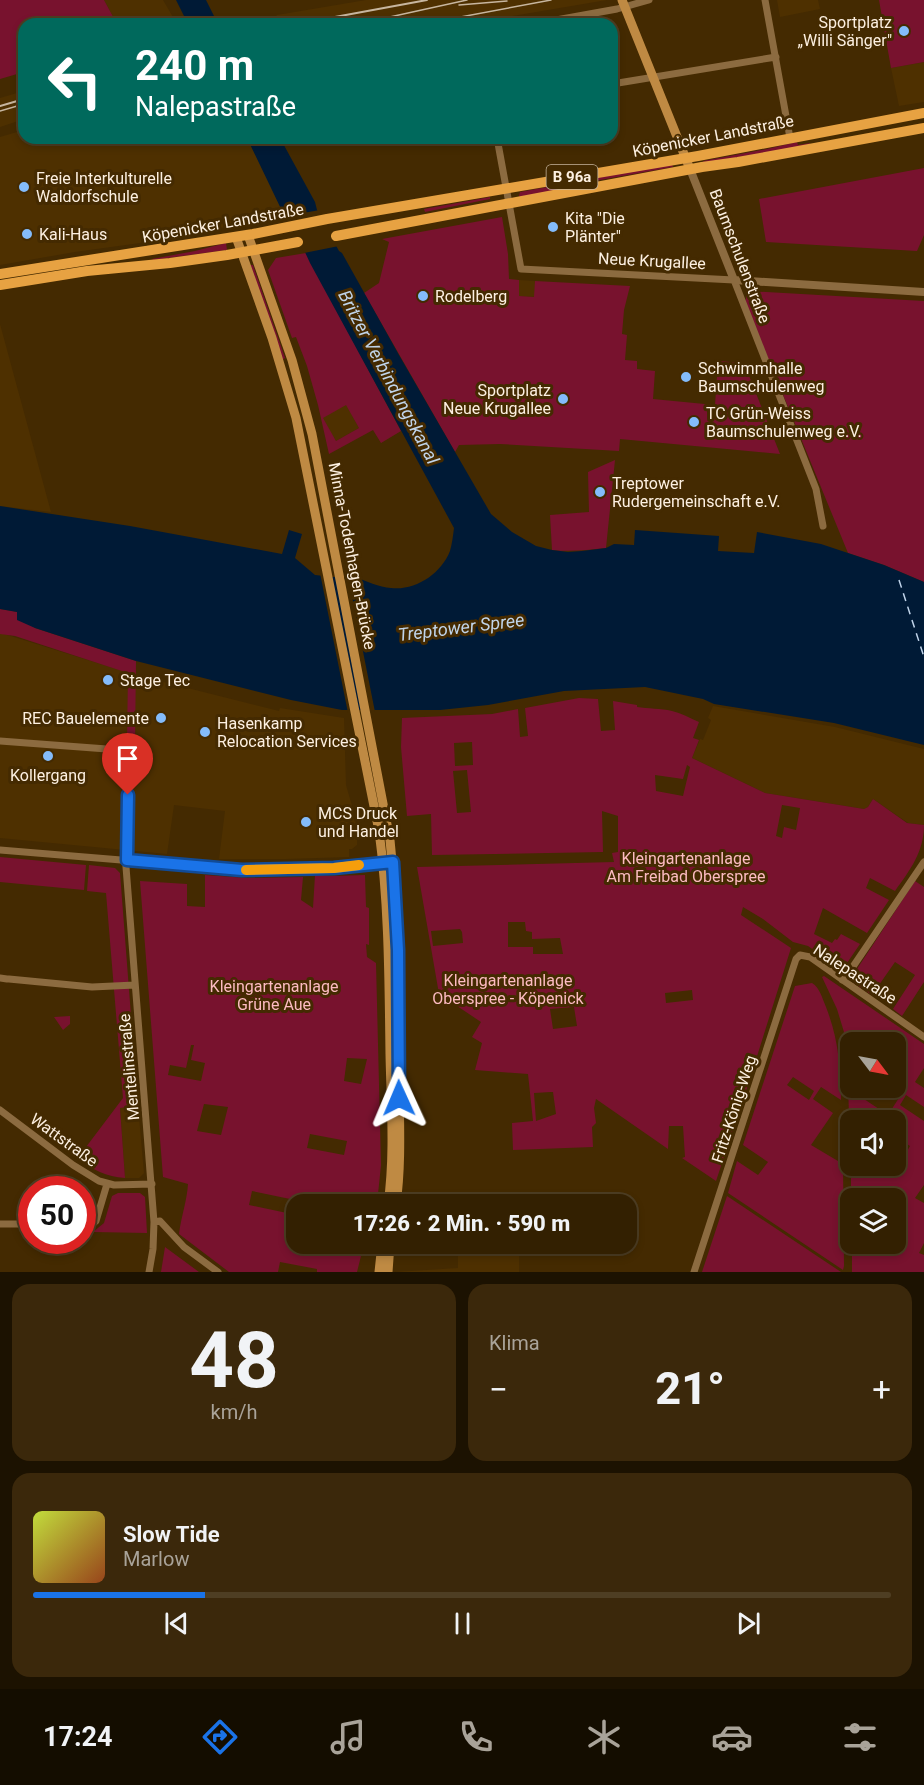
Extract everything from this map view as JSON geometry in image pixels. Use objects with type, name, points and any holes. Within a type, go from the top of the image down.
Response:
[{"type":"main road","name":"Baumschulenstraße","points":[[623,3],[690,169]]},
{"type":"main road","name":"Köpenicker Landstraße","points":[[86,265],[327,219],[685,158],[924,113]]},
{"type":"main road","name":"Köpenicker Landstraße","points":[[336,236],[690,169],[924,128]]},
{"type":"main road","points":[[366,213],[386,227]]},
{"type":"main road","points":[[248,235],[248,251]]},
{"type":"main road","points":[[236,237],[248,251]]},
{"type":"main road","name":"Köpenicker Landstraße","points":[[86,265],[170,263],[298,242]]},
{"type":"main road","name":"Minna-Todenhagen-Brücke","points":[[248,251],[292,360],[315,447],[387,820],[388,863]]},
{"type":"main road","name":"Minna-Todenhagen-Brücke","points":[[248,251],[296,418],[364,763],[388,863]]},
{"type":"main road","name":"B 96a","points":[[0,274],[86,265]]},
{"type":"main road","name":"B 96a","points":[[0,285],[86,265]]},
{"type":"main road","points":[[388,863],[392,1139],[389,1194]]},
{"type":"main road","points":[[388,863],[398,950],[400,1153],[397,1194]]},
{"type":"main road","points":[[379,1272],[381,1254]]},
{"type":"main road","points":[[388,1272],[389,1254]]},
{"type":"street","points":[[559,18],[623,3],[649,0]]},
{"type":"street","points":[[765,0],[790,138]]},
{"type":"street","points":[[618,83],[776,57]]},
{"type":"street","points":[[498,144],[509,203]]},
{"type":"street","name":"Baumschulenstraße","points":[[690,169],[816,489],[823,526]]},
{"type":"street","name":"Neue Krugallee","points":[[509,203],[521,269],[924,292]]},
{"type":"street","name":"Mentelinstraße","points":[[0,741],[120,750],[129,760],[127,860],[154,1222],[153,1251],[149,1272]]},
{"type":"street","points":[[0,850],[242,870],[334,868],[388,863]]},
{"type":"street","points":[[842,980],[924,862]]},
{"type":"street","name":"Nalepastraße","points":[[800,955],[810,957],[924,1037]]},
{"type":"street","name":"Fritz-König-Weg","points":[[694,1272],[796,959],[800,955]]},
{"type":"street","points":[[5,979],[88,987],[135,985]]},
{"type":"street","name":"Wattstraße","points":[[0,1110],[86,1174],[107,1184],[152,1184]]},
{"type":"street","points":[[96,1221],[107,1184]]},
{"type":"street","points":[[154,1222],[160,1221],[184,1246],[218,1272]]},
{"type":"street","points":[[0,1224],[18,1224]]},
{"type":"shaded area","points":[[104,0],[163,0],[174,18],[114,18]]},
{"type":"shaded area","points":[[366,0],[607,0],[500,18],[274,18],[277,15]]},
{"type":"shaded area","points":[[777,0],[818,0],[820,9],[780,17]]},
{"type":"shaded area","points":[[924,62],[924,102],[899,106],[891,68]]},
{"type":"shaded area","points":[[18,93],[18,121],[0,127],[0,98]]},
{"type":"shaded area","points":[[18,132],[18,144],[250,144],[286,216],[140,243],[0,265],[0,137]]},
{"type":"shaded area","points":[[519,280],[535,281],[535,297],[519,296]]},
{"type":"shaded area","points":[[0,324],[51,512],[0,506]]},
{"type":"shaded area","points":[[346,404],[359,428],[336,441],[322,418]]},
{"type":"shaded area","points":[[0,629],[1,633],[136,675],[279,711],[280,708],[344,718],[346,785],[357,823],[357,845],[349,849],[349,857],[219,859],[225,811],[174,805],[167,854],[0,838]]},
{"type":"shaded area","points":[[713,706],[835,727],[924,749],[924,825],[908,823],[873,799],[864,809],[765,793],[692,758],[700,739],[703,740],[711,720],[708,718]]},
{"type":"shaded area","points":[[138,1106],[144,1173],[139,1178],[125,1178],[120,1108]]},
{"type":"shaded area","points":[[458,1254],[519,1254],[519,1272],[395,1272],[458,1268]]},
{"type":"green space","points":[[0,0],[104,0],[114,18],[18,18],[18,74],[0,79]]},
{"type":"green space","name":"Sportplatz „Willi Sänger\"","points":[[879,0],[924,0],[924,62],[891,68]]},
{"type":"green space","points":[[797,142],[798,145],[810,143],[704,163],[703,161],[767,149]]},
{"type":"green space","points":[[672,164],[673,167],[519,196],[520,192]]},
{"type":"green space","points":[[924,168],[924,235],[917,251],[766,242],[759,199]]},
{"type":"green space","points":[[490,197],[490,199],[425,212],[424,209]]},
{"type":"green space","points":[[502,217],[508,254],[509,279],[519,280],[519,296],[534,297],[535,281],[630,286],[624,310],[622,334],[627,335],[625,360],[637,361],[637,369],[655,371],[653,399],[715,405],[718,361],[744,363],[780,454],[620,439],[619,451],[500,444],[459,445],[455,452],[364,293],[379,283],[389,242],[382,239]]},
{"type":"green space","points":[[226,243],[227,250],[152,259],[195,251]]},
{"type":"green space","points":[[306,253],[401,431],[381,443],[373,430],[329,454],[307,366],[296,337],[292,338],[268,270],[276,258]],"holes":[[[346,405],[359,428],[336,441],[323,418]]]},
{"type":"green space","points":[[250,265],[253,265],[285,358],[282,360]]},
{"type":"green space","points":[[748,291],[924,301],[924,582],[848,553],[745,302]]},
{"type":"green space","name":"Treptower Rudergemeinschaft e.V.","points":[[615,460],[606,548],[552,550],[550,515],[589,512],[588,472]]},
{"type":"green space","points":[[0,609],[18,612],[35,628],[136,661],[135,742],[127,741],[128,673],[15,636],[0,634]]},
{"type":"green space","points":[[579,698],[598,699],[601,731],[615,730],[613,701],[675,712],[699,722],[693,738],[699,740],[692,758],[765,793],[864,809],[873,799],[907,823],[924,825],[919,852],[895,891],[870,878],[866,888],[889,900],[867,933],[823,908],[814,934],[832,943],[841,934],[860,944],[847,963],[838,967],[808,946],[793,942],[743,907],[741,915],[791,948],[716,1181],[682,1158],[685,1157],[683,1126],[669,1126],[668,1149],[596,1099],[594,1108],[596,1123],[592,1127],[593,1147],[513,1150],[512,1123],[533,1121],[528,1074],[475,1070],[482,1043],[472,1037],[481,1022],[439,994],[417,867],[614,862],[612,853],[618,852],[618,816],[602,811],[603,852],[432,855],[431,814],[407,816],[401,747],[402,718],[492,714],[518,709],[520,737],[528,736],[525,708]],"holes":[[[472,742],[473,765],[455,766],[454,743]],[[687,765],[690,767],[683,796],[656,791],[655,775],[683,779]],[[467,770],[471,812],[457,813],[453,771]],[[782,805],[800,808],[796,830],[784,827],[782,838],[776,836]],[[508,922],[525,922],[526,931],[532,932],[532,939],[560,938],[563,954],[533,954],[533,947],[508,947]],[[460,929],[462,932],[463,943],[433,946],[431,931]],[[692,990],[693,1000],[666,1003],[665,993]],[[574,1007],[577,1026],[553,1029],[550,1009]],[[553,1092],[556,1114],[536,1121],[534,1093]]]},
{"type":"green space","points":[[0,857],[86,865],[84,890],[0,882]]},
{"type":"green space","points":[[89,865],[115,868],[120,873],[138,1106],[120,1108],[125,1178],[106,1174],[77,1159],[123,1098],[106,893],[87,891]]},
{"type":"green space","name":"Kleingartenanlage Grüne Aue","points":[[205,875],[247,878],[303,877],[301,900],[313,908],[315,875],[365,875],[366,907],[369,908],[367,957],[376,963],[381,1165],[378,1194],[286,1194],[286,1198],[252,1191],[249,1205],[286,1213],[286,1254],[362,1254],[357,1272],[317,1272],[317,1269],[280,1262],[278,1272],[229,1272],[179,1234],[188,1184],[163,1177],[140,881],[187,884],[187,906],[205,907]],"holes":[[[191,1045],[194,1045],[191,1060],[205,1063],[201,1081],[168,1075],[170,1065],[186,1068]],[[347,1058],[367,1059],[361,1084],[344,1081]],[[204,1104],[228,1107],[221,1135],[197,1131]],[[310,1134],[347,1141],[344,1155],[307,1148]]]},
{"type":"green space","points":[[915,881],[924,887],[924,982],[902,1016],[893,1009],[915,975],[895,962],[872,995],[854,983],[853,975]]},
{"type":"green space","points":[[824,976],[924,1044],[924,1068],[915,1082],[924,1088],[924,1107],[906,1095],[906,1032],[844,1032],[837,1009],[822,977]]},
{"type":"green space","points":[[812,983],[819,990],[833,1030],[838,1053],[841,1100],[821,1087],[813,1099],[833,1113],[811,1145],[840,1162],[840,1176],[843,1176],[843,1188],[840,1188],[840,1254],[844,1254],[843,1270],[728,1193],[737,1161],[758,1175],[768,1162],[743,1145],[795,986]],"holes":[[[793,1077],[814,1091],[809,1100],[787,1085]]]},
{"type":"green space","points":[[70,1016],[70,1024],[63,1030],[54,1017]]},
{"type":"green space","points":[[848,1098],[865,1098],[880,1110],[849,1110]]},
{"type":"green space","points":[[899,1098],[904,1098],[900,1105],[924,1121],[924,1185],[915,1198],[924,1203],[924,1243],[919,1253],[924,1255],[924,1272],[852,1272],[852,1254],[906,1254],[906,1188],[851,1188],[851,1176],[906,1176],[906,1153],[910,1146],[906,1143],[906,1110],[891,1110]]},
{"type":"green space","points":[[118,1193],[140,1193],[145,1197],[147,1233],[96,1232],[104,1223],[112,1196]]},
{"type":"green space","points":[[727,1196],[841,1272],[702,1272]]},
{"type":"green space","points":[[165,1247],[199,1272],[161,1272]]},
{"type":"water","points":[[176,0],[206,0],[215,18],[185,18]]},
{"type":"water","points":[[250,144],[283,144],[339,251],[491,514],[512,532],[536,546],[568,552],[606,548],[614,544],[634,545],[635,530],[719,536],[718,551],[754,553],[757,532],[821,544],[884,565],[924,582],[924,745],[834,723],[714,704],[703,699],[645,687],[564,691],[488,705],[440,710],[342,710],[291,700],[136,661],[35,628],[17,620],[17,612],[0,609],[0,506],[130,526],[282,554],[289,530],[302,534],[295,558],[315,575],[353,579],[355,577],[391,588],[418,584],[434,574],[446,559],[451,548],[454,528],[310,263],[287,213],[283,213]]},
{"type":"pier","points":[[320,210],[339,246],[304,253],[286,216]]},
{"type":"pier","points":[[320,573],[331,574],[358,713],[348,713]]},
{"type":"pier","points":[[336,574],[348,576],[375,712],[363,712]]},
{"type":"ferry route","points":[[899,580],[924,657]]},
{"type":"tram line","points":[[385,18],[467,0]]},
{"type":"tram line","points":[[455,18],[551,0]]},
{"type":"tram line","points":[[459,5],[507,1]]},
{"type":"tram line","points":[[0,111],[18,106]]},
{"type":"railway","points":[[330,18],[427,0]]},
{"type":"railway","points":[[0,106],[18,101]]},
{"type":"slow traffic","points":[[246,870],[334,868],[359,865]]},
{"type":"place","name":"Sportplatz „Willi Sänger\"","points":[[904,31]]},
{"type":"place","name":"Freie Interkulturelle Waldorfschule","points":[[24,187]]},
{"type":"place","name":"Kita \"Die Plänter\"","points":[[553,227]]},
{"type":"place","name":"Kali-Haus","points":[[27,234]]},
{"type":"place","name":"Rodelberg","points":[[423,296]]},
{"type":"place","name":"Schwimmhalle Baumschulenweg","points":[[686,377]]},
{"type":"place","name":"Sportplatz Neue Krugallee","points":[[563,399]]},
{"type":"place","name":"TC Grün-Weiss Baumschulenweg e.V.","points":[[694,422]]},
{"type":"place","name":"Treptower Rudergemeinschaft e.V.","points":[[600,492]]},
{"type":"place","name":"Stage Tec","points":[[108,680]]},
{"type":"place","name":"REC Bauelemente","points":[[161,718]]},
{"type":"place","name":"Hasenkamp Relocation Services","points":[[205,732]]},
{"type":"place","name":"Kollergang","points":[[48,756]]},
{"type":"place","name":"MCS Druck und Handel","points":[[306,822]]},
{"type":"route","points":[[128,795],[127,860],[242,870],[334,868],[393,862],[398,950],[399,1098]]},
{"type":"water label","name":"Britzer Verbindungskanal","points":[[389,377]]},
{"type":"water label","name":"Treptower Spree","points":[[461,627]]},
{"type":"park label","name":"Kleingartenanlage Am Freibad Oberspree","points":[[686,867]]},
{"type":"park label","name":"Kleingartenanlage Oberspree - Köpenick","points":[[508,989]]}]
